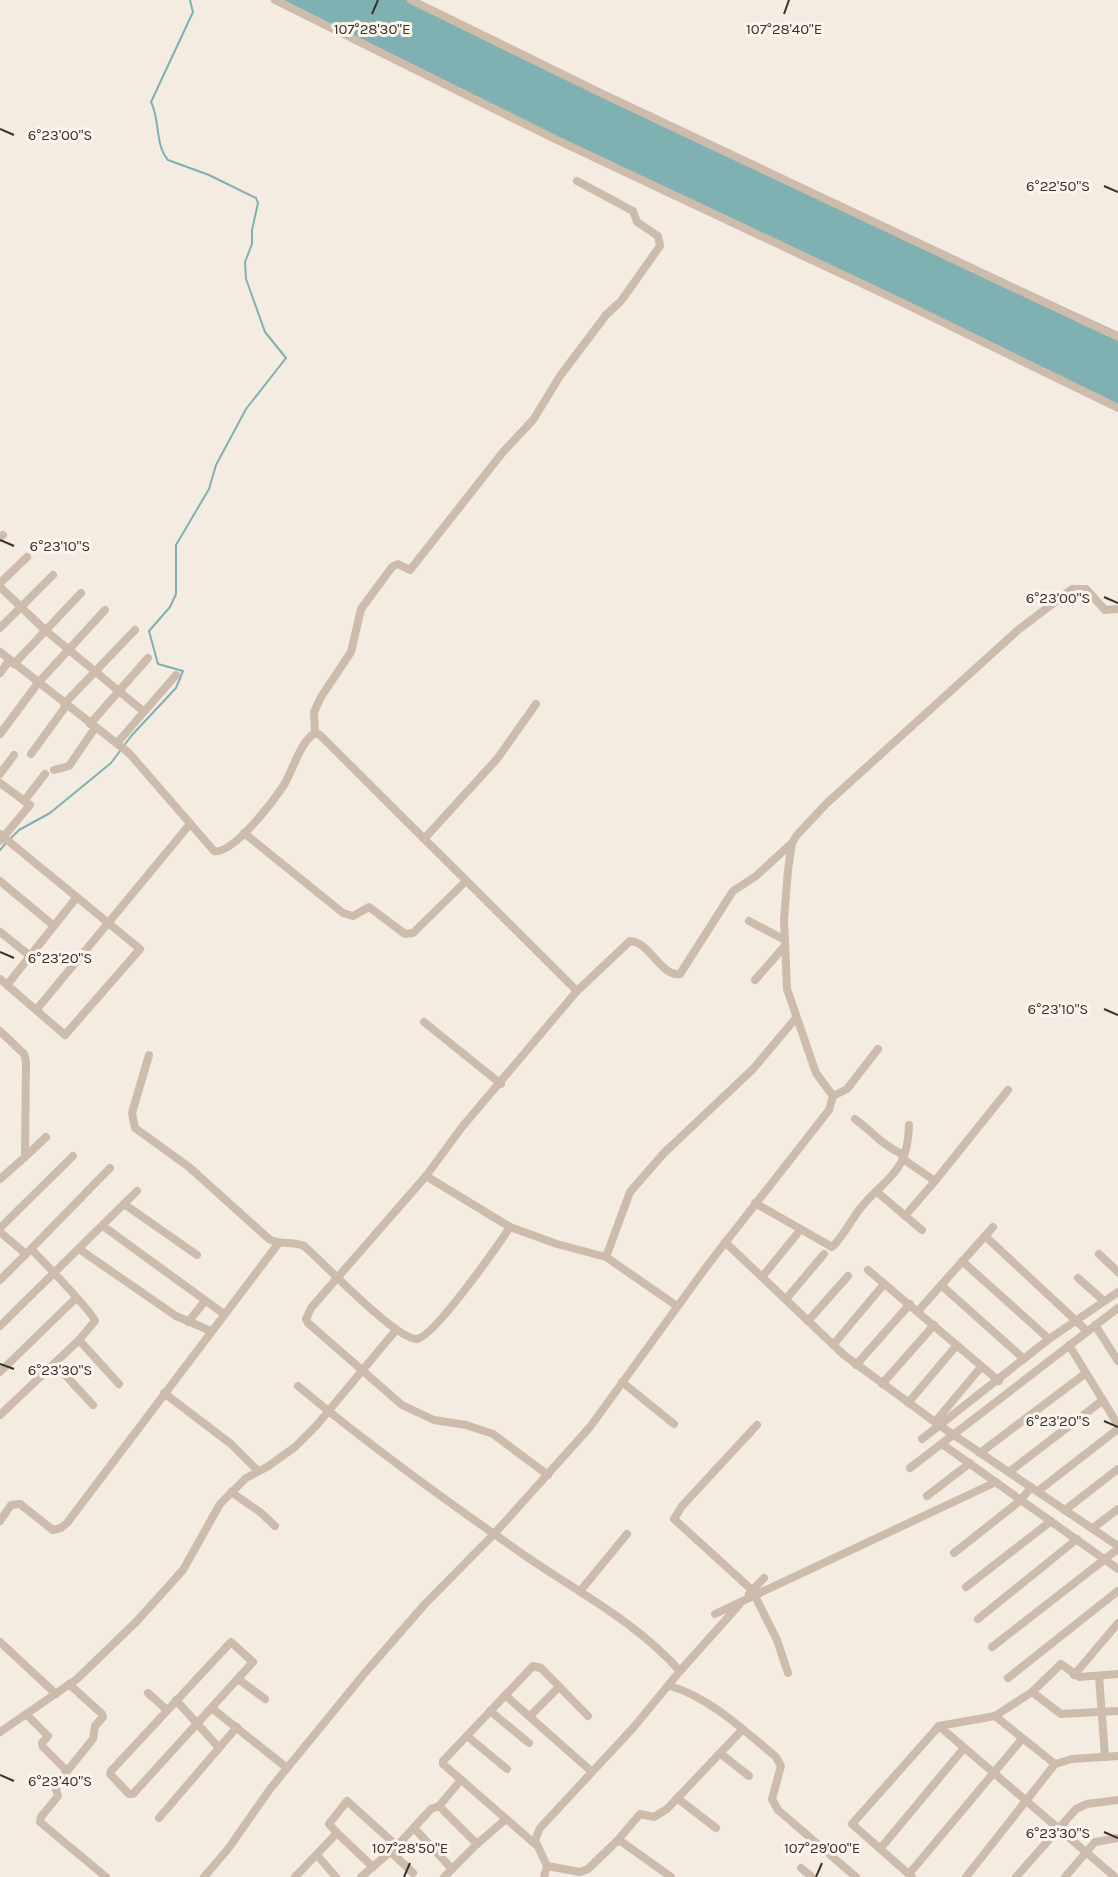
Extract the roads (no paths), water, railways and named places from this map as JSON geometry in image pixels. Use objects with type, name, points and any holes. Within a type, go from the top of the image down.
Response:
[{"type":"street","points":[[275,0],[578,151],[891,297],[1118,408]]},
{"type":"street","points":[[411,0],[605,95],[1118,337]]},
{"type":"street","points":[[315,733],[314,712],[321,697],[351,652],[361,609],[392,567],[398,564],[410,570],[511,442],[532,420],[560,376],[606,315],[621,301],[660,246],[658,236],[637,222],[633,211],[577,181]]},
{"type":"street","points":[[27,557],[0,585],[20,608],[143,711]]},
{"type":"street","points":[[0,628],[53,575]]},
{"type":"street","points":[[548,1475],[493,1434],[466,1425],[434,1420],[402,1405],[308,1323],[306,1319],[310,1308],[426,1176],[462,1127],[578,991],[630,941],[639,943],[670,972],[680,974],[734,891],[762,871],[792,843],[827,803],[969,672],[1071,590],[1080,587],[1086,589],[1105,610],[1118,609]]},
{"type":"street","points":[[0,673],[81,593]]},
{"type":"street","points":[[0,734],[38,683],[70,651],[105,610]]},
{"type":"street","points":[[31,754],[65,705],[135,630]]},
{"type":"street","points":[[0,652],[120,746],[163,789],[210,849],[219,852],[244,833],[270,804],[306,741],[315,733]]},
{"type":"street","points":[[54,770],[69,766],[118,691],[148,658]]},
{"type":"street","points":[[120,746],[143,711],[176,675]]},
{"type":"street","points":[[424,839],[497,759],[536,704]]},
{"type":"street","points":[[315,733],[320,735],[578,991]]},
{"type":"street","points":[[0,774],[14,754]]},
{"type":"street","points":[[24,801],[45,774]]},
{"type":"street","points":[[0,783],[30,804],[4,838],[77,897],[140,949],[65,1035],[3,982],[29,955],[77,897]]},
{"type":"street","points":[[37,1009],[190,824]]},
{"type":"street","points":[[244,833],[343,913],[353,916],[369,907],[405,934],[413,933],[466,881]]},
{"type":"street","points":[[204,1877],[228,1849],[287,1768],[425,1604],[495,1533],[590,1427],[725,1242],[829,1110],[832,1096],[816,1073],[787,989],[783,944],[792,843]]},
{"type":"street","points":[[0,881],[54,926]]},
{"type":"street","points":[[749,921],[783,944]]},
{"type":"street","points":[[0,932],[29,955]]},
{"type":"street","points":[[755,980],[783,944]]},
{"type":"street","points":[[606,1257],[630,1192],[664,1153],[753,1069],[796,1018]]},
{"type":"street","points":[[424,1022],[501,1084]]},
{"type":"street","points":[[0,1031],[24,1054],[26,1061],[25,1156]]},
{"type":"street","points":[[832,1096],[847,1089],[878,1049]]},
{"type":"street","points":[[149,1055],[132,1113],[135,1128],[189,1167],[256,1228],[278,1244],[292,1242],[304,1246],[396,1330],[411,1337],[423,1336],[476,1278],[510,1227]]},
{"type":"street","points":[[904,1216],[1008,1090]]},
{"type":"street","points":[[855,1119],[873,1132],[886,1148],[904,1157],[935,1180]]},
{"type":"street","points":[[755,1203],[827,1247],[832,1247],[860,1209],[892,1177],[904,1157],[909,1125]]},
{"type":"street","points":[[0,1179],[46,1137]]},
{"type":"street","points":[[0,1415],[55,1364],[95,1321],[94,1315],[75,1299],[54,1273],[0,1230],[73,1156]]},
{"type":"street","points":[[0,1280],[110,1168]]},
{"type":"street","points":[[426,1176],[510,1227],[557,1244],[606,1257],[677,1306]]},
{"type":"street","points":[[0,1326],[137,1191]]},
{"type":"street","points":[[877,1192],[922,1230]]},
{"type":"street","points":[[124,1204],[197,1255]]},
{"type":"street","points":[[102,1226],[224,1314]]},
{"type":"street","points":[[918,1311],[993,1227]]},
{"type":"street","points":[[762,1277],[797,1234]]},
{"type":"street","points":[[984,1236],[1087,1331]]},
{"type":"street","points":[[725,1242],[856,1365],[937,1424],[1118,1547],[992,1647]]},
{"type":"street","points":[[0,1521],[11,1505],[20,1503],[53,1530],[61,1528],[99,1483],[211,1330],[278,1244]]},
{"type":"street","points":[[79,1249],[176,1316],[211,1330]]},
{"type":"street","points":[[786,1299],[824,1254]]},
{"type":"street","points":[[1099,1254],[1118,1272]]},
{"type":"street","points":[[962,1261],[1048,1339]]},
{"type":"street","points":[[868,1270],[999,1381]]},
{"type":"street","points":[[808,1321],[848,1276]]},
{"type":"street","points":[[1078,1278],[1104,1301]]},
{"type":"street","points":[[833,1345],[884,1284]]},
{"type":"street","points":[[941,1285],[1024,1359]]},
{"type":"street","points":[[937,1424],[999,1381],[1048,1339],[1118,1292]]},
{"type":"street","points":[[0,1372],[75,1299]]},
{"type":"street","points":[[188,1322],[205,1301]]},
{"type":"street","points":[[856,1365],[910,1304]]},
{"type":"street","points":[[910,1468],[1118,1308]]},
{"type":"street","points":[[882,1384],[934,1324]]},
{"type":"street","points":[[1095,1325],[1118,1361]]},
{"type":"street","points":[[0,1732],[69,1684],[137,1621],[183,1570],[212,1516],[231,1492],[257,1470],[267,1467],[295,1447],[330,1413],[396,1330]]},
{"type":"street","points":[[79,1340],[119,1384]]},
{"type":"street","points":[[908,1402],[957,1345]]},
{"type":"street","points":[[954,1553],[1034,1489],[1118,1427],[1069,1345]]},
{"type":"street","points":[[55,1364],[93,1405]]},
{"type":"street","points":[[922,1439],[937,1424],[981,1367]]},
{"type":"street","points":[[980,1453],[1086,1373]]},
{"type":"street","points":[[622,1382],[674,1424]]},
{"type":"street","points":[[298,1386],[330,1413],[495,1533],[646,1636],[680,1671]]},
{"type":"street","points":[[164,1393],[231,1444],[257,1470]]},
{"type":"street","points":[[1010,1472],[1102,1400]]},
{"type":"street","points":[[757,1425],[682,1506],[674,1519],[752,1590],[777,1640],[789,1672]]},
{"type":"street","points":[[942,1444],[1118,1569]]},
{"type":"street","points":[[927,1496],[970,1463]]},
{"type":"street","points":[[1065,1510],[1118,1469]]},
{"type":"street","points":[[715,1614],[996,1482]]},
{"type":"street","points":[[231,1492],[260,1512],[275,1526]]},
{"type":"street","points":[[1093,1528],[1118,1509]]},
{"type":"street","points":[[966,1587],[1051,1521]]},
{"type":"street","points":[[581,1590],[627,1534]]},
{"type":"street","points":[[978,1619],[1077,1539]]},
{"type":"street","points":[[535,1844],[535,1837],[540,1828],[670,1686],[680,1671],[764,1578]]},
{"type":"street","points":[[1008,1678],[1118,1591]]},
{"type":"street","points":[[1074,1675],[1118,1623]]},
{"type":"street","points":[[0,1642],[56,1694]]},
{"type":"street","points":[[231,1642],[252,1660],[213,1709],[133,1794],[129,1794],[110,1773],[176,1700],[231,1642]]},
{"type":"street","points":[[1022,1739],[911,1876],[853,1827],[853,1821],[939,1726],[995,1716],[1032,1692],[1061,1664],[1074,1675],[1118,1674]]},
{"type":"street","points":[[588,1716],[541,1668],[533,1666],[443,1763],[535,1844],[548,1866],[574,1873],[588,1869]]},
{"type":"street","points":[[1099,1676],[1105,1757]]},
{"type":"street","points":[[238,1679],[265,1700]]},
{"type":"street","points":[[69,1684],[102,1713],[103,1717],[93,1730],[93,1739],[55,1786],[57,1799],[41,1817],[40,1822],[106,1877]]},
{"type":"street","points":[[670,1686],[684,1690],[742,1730],[781,1762],[772,1799],[778,1810],[856,1877]]},
{"type":"street","points":[[531,1715],[560,1687]]},
{"type":"street","points":[[1032,1692],[1061,1714],[1118,1711]]},
{"type":"street","points":[[148,1693],[167,1710]]},
{"type":"street","points":[[505,1695],[531,1715],[591,1771]]},
{"type":"street","points":[[176,1700],[219,1748]]},
{"type":"street","points":[[213,1709],[287,1768]]},
{"type":"street","points":[[490,1711],[529,1743]]},
{"type":"street","points":[[26,1714],[48,1736],[42,1743],[43,1747],[67,1771]]},
{"type":"street","points":[[995,1716],[1055,1764]]},
{"type":"street","points":[[939,1726],[1114,1877],[1118,1872]]},
{"type":"street","points":[[159,1818],[237,1727]]},
{"type":"street","points":[[580,1877],[617,1841],[640,1814],[657,1816],[677,1798],[742,1730]]},
{"type":"street","points":[[467,1736],[507,1769]]},
{"type":"street","points":[[880,1849],[964,1748]]},
{"type":"street","points":[[720,1754],[749,1776]]},
{"type":"street","points":[[966,1877],[1055,1764],[1118,1756]]},
{"type":"street","points":[[361,1877],[415,1829],[431,1809],[439,1806],[461,1780]]},
{"type":"street","points":[[677,1798],[716,1828]]},
{"type":"street","points":[[1016,1877],[1057,1827],[1076,1809],[1087,1803],[1118,1800]]},
{"type":"street","points":[[373,1868],[329,1824],[347,1801],[394,1849],[413,1876]]},
{"type":"street","points":[[439,1806],[477,1844]]},
{"type":"street","points":[[444,1877],[506,1819]]},
{"type":"street","points":[[415,1829],[452,1869]]},
{"type":"street","points":[[295,1877],[338,1833]]},
{"type":"street","points":[[1065,1877],[1100,1839],[1118,1838]]},
{"type":"street","points":[[617,1841],[631,1848],[671,1877]]},
{"type":"street","points":[[317,1856],[336,1877]]},
{"type":"street","points":[[544,1877],[548,1866]]},
{"type":"street","points":[[801,1868],[812,1877]]},
{"type":"water","points":[[271,0],[407,0],[605,95],[1118,332],[1118,407]]},
{"type":"waterway","points":[[10,839],[19,830],[50,813],[111,763],[132,735],[176,688],[183,671],[158,664],[149,631],[170,607],[176,594],[176,545],[209,489],[216,465],[246,409],[286,358],[265,332],[246,279],[245,262],[252,244],[252,230],[258,203],[256,198],[209,175],[168,160],[159,140],[156,116],[151,102],[193,12],[190,0]]},
{"type":"waterway","points":[[0,850],[6,843]]}]
